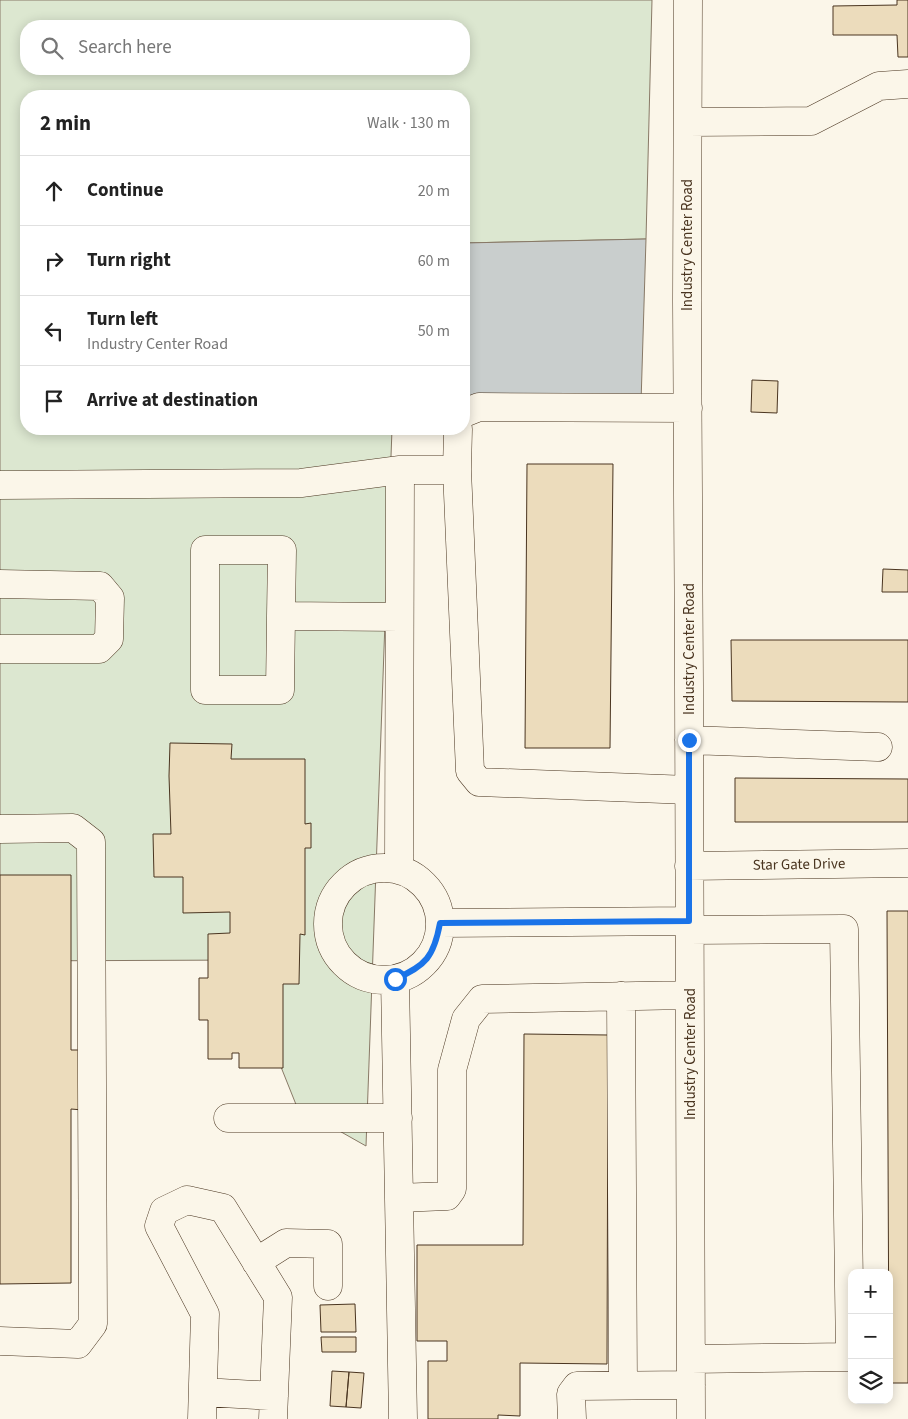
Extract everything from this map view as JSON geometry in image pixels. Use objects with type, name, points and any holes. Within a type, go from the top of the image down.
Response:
[{"type":"street","name":"Industry Center Road","points":[[688,0],[691,1419]]},
{"type":"street","points":[[688,122],[811,121],[879,86],[908,84]]},
{"type":"street","points":[[470,411],[479,407],[688,408]]},
{"type":"street","points":[[458,435],[457,470],[470,771],[478,782],[689,790]]},
{"type":"street","points":[[0,486],[300,483],[400,470],[457,470]]},
{"type":"street","points":[[399,870],[400,470]]},
{"type":"street","points":[[205,550],[282,550],[281,616],[280,690],[205,690],[205,550]]},
{"type":"street","points":[[0,584],[100,586],[110,598],[109,639],[99,648],[0,649]]},
{"type":"street","points":[[281,616],[399,617]]},
{"type":"street","points":[[689,740],[878,747]]},
{"type":"street","points":[[0,829],[73,828],[91,842],[93,1324],[78,1344],[0,1342]]},
{"type":"street","name":"Star Gate Drive","points":[[689,866],[908,863]]},
{"type":"street","points":[[382,868],[399,870],[415,878],[428,890],[437,906],[440,923],[437,942],[428,959],[413,972],[395,979],[376,980],[358,974],[342,962],[332,946],[327,927],[329,910],[336,894],[348,880],[364,872],[382,868]]},
{"type":"street","points":[[440,923],[689,925],[844,929],[850,1357],[690,1372],[623,1385],[577,1386],[571,1394],[572,1419]]},
{"type":"street","points":[[395,979],[403,1419]]},
{"type":"street","points":[[399,1198],[447,1196],[452,1189],[452,1070],[466,1019],[482,999],[689,995]]},
{"type":"street","points":[[621,996],[623,1385]]},
{"type":"street","points":[[228,1118],[398,1118]]},
{"type":"street","points":[[202,1419],[205,1314],[159,1226],[164,1212],[187,1200],[223,1208],[278,1297],[274,1408],[203,1392]]},
{"type":"street","points":[[256,1262],[286,1243],[328,1244],[328,1286]]},
{"type":"green space","points":[[0,0],[652,0],[646,239],[470,243],[470,90],[20,90],[20,435],[392,435],[366,1146],[297,1107],[247,982],[247,960],[0,961]]},
{"type":"shaded area","points":[[646,239],[641,403],[470,411],[470,243]]},
{"type":"building","points":[[897,0],[908,0],[908,57],[898,57],[897,35],[833,35],[833,6],[897,5]]},
{"type":"building","points":[[752,380],[778,381],[777,413],[751,412]]},
{"type":"building","points":[[527,464],[613,464],[610,748],[525,748]]},
{"type":"building","points":[[883,569],[908,570],[908,592],[882,592]]},
{"type":"building","points":[[731,640],[908,640],[908,702],[732,701]]},
{"type":"building","points":[[170,743],[232,744],[231,759],[305,759],[305,824],[311,823],[311,848],[305,848],[305,935],[300,934],[299,984],[283,984],[283,1068],[239,1068],[239,1053],[232,1053],[232,1059],[208,1059],[208,1020],[199,1020],[199,978],[208,978],[208,934],[230,933],[230,912],[183,913],[183,877],[154,877],[153,834],[171,834]]},
{"type":"building","points":[[735,778],[908,779],[908,822],[735,822]]},
{"type":"building","points":[[0,875],[71,875],[71,1050],[83,1050],[83,1110],[71,1109],[71,1283],[0,1284]]},
{"type":"building","points":[[887,911],[908,911],[908,1383],[893,1383],[893,1269],[889,1269]]},
{"type":"building","points":[[524,1034],[608,1035],[607,1364],[520,1363],[520,1416],[498,1415],[498,1419],[428,1419],[428,1361],[447,1361],[447,1341],[417,1341],[417,1245],[523,1245]]},
{"type":"building","points":[[355,1304],[356,1332],[321,1332],[320,1305]]},
{"type":"building","points":[[321,1337],[356,1337],[356,1352],[322,1352]]},
{"type":"building","points":[[332,1371],[349,1372],[346,1407],[330,1406]]},
{"type":"building","points":[[349,1372],[364,1373],[361,1408],[346,1407]]},
{"type":"route","points":[[395,979],[413,972],[428,959],[437,942],[440,923],[689,921],[689,740]]}]
